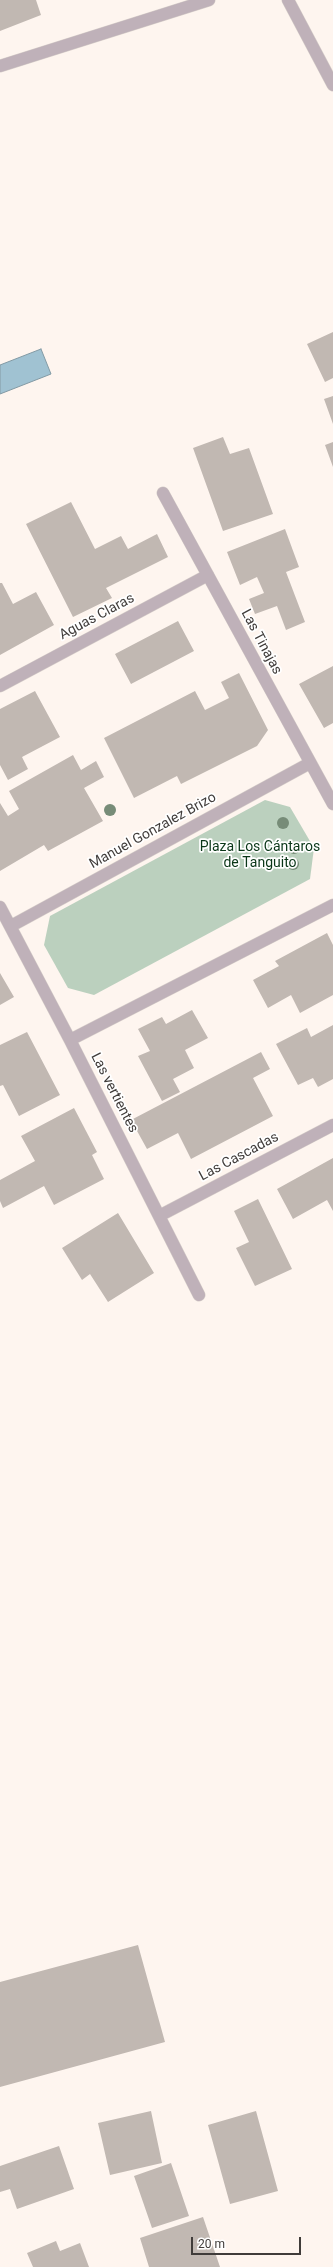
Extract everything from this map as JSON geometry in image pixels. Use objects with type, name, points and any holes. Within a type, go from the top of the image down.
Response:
[{"type":"street","points":[[0,66],[209,0]]},
{"type":"street","points":[[288,0],[333,85]]},
{"type":"street","name":"Las Tinajas","points":[[163,493],[333,804]]},
{"type":"street","name":"Aguas Claras","points":[[0,686],[208,575]]},
{"type":"street","name":"Manuel Gonzalez Brizo","points":[[10,926],[310,763]]},
{"type":"street","points":[[70,1040],[333,905]]},
{"type":"street","name":"Las vertientes","points":[[0,907],[70,1040],[199,1295]]},
{"type":"street","name":"Las Cascadas","points":[[159,1216],[333,1125]]},
{"type":"green space","name":"Plaza Los Cántaros de Tanguito","points":[[265,800],[290,807],[314,848],[310,879],[94,995],[68,988],[44,945],[50,916]]},
{"type":"water","points":[[41,349],[51,374],[0,394],[0,365]]},
{"type":"building","points":[[0,0],[36,0],[41,15],[0,31]]},
{"type":"building","points":[[333,332],[333,378],[325,382],[307,344]]},
{"type":"building","points":[[333,396],[333,424],[324,399]]},
{"type":"building","points":[[223,437],[230,454],[249,448],[273,514],[223,531],[193,448]]},
{"type":"building","points":[[333,442],[333,467],[325,445]]},
{"type":"building","points":[[71,502],[95,549],[121,536],[128,549],[157,534],[168,557],[106,588],[112,598],[73,617],[26,524]]},
{"type":"building","points":[[285,529],[299,567],[286,572],[305,622],[286,630],[277,606],[255,614],[249,599],[264,593],[257,577],[240,585],[227,552]]},
{"type":"building","points":[[0,583],[2,583],[13,604],[36,592],[54,625],[0,655]]},
{"type":"building","points":[[178,621],[194,651],[131,684],[115,654]]},
{"type":"building","points":[[333,666],[333,723],[324,728],[299,684]]},
{"type":"building","points":[[239,673],[268,730],[257,746],[181,784],[177,776],[134,798],[104,738],[195,691],[205,710],[229,698],[221,682]]},
{"type":"building","points":[[35,691],[60,737],[22,757],[28,769],[8,780],[0,765],[0,709]]},
{"type":"building","points":[[73,755],[81,770],[96,761],[104,777],[84,788],[103,821],[48,851],[44,845],[0,871],[0,803],[8,816],[19,809],[9,791]]},
{"type":"building","points":[[327,933],[333,945],[333,995],[300,1013],[291,995],[268,1008],[253,980],[279,966],[275,961]]},
{"type":"building","points":[[0,973],[14,997],[0,1005]]},
{"type":"building","points":[[192,1010],[208,1038],[185,1050],[194,1068],[173,1079],[180,1092],[162,1101],[138,1056],[150,1051],[138,1029],[162,1017],[166,1024]]},
{"type":"building","points":[[333,1025],[333,1079],[318,1087],[313,1078],[298,1085],[276,1044],[307,1028],[311,1037]]},
{"type":"building","points":[[27,1032],[60,1095],[19,1116],[3,1085],[0,1086],[0,1045]]},
{"type":"building","points":[[261,1052],[270,1069],[253,1078],[273,1116],[191,1159],[178,1133],[147,1149],[131,1120]]},
{"type":"building","points":[[74,1108],[97,1152],[92,1155],[104,1179],[54,1205],[44,1186],[3,1208],[0,1201],[0,1180],[35,1161],[21,1136]]},
{"type":"building","points":[[333,1158],[333,1211],[327,1200],[293,1219],[277,1189]]},
{"type":"building","points":[[258,1199],[292,1269],[255,1286],[236,1248],[249,1242],[234,1211]]},
{"type":"building","points":[[118,1213],[154,1273],[108,1302],[90,1274],[82,1280],[62,1248]]},
{"type":"building","points":[[138,1945],[165,2042],[0,2087],[0,1982]]},
{"type":"building","points":[[151,2111],[162,2163],[110,2175],[98,2123]]},
{"type":"building","points":[[256,2111],[278,2191],[230,2204],[208,2125]]},
{"type":"building","points":[[59,2146],[74,2189],[17,2209],[10,2189],[0,2192],[0,2166]]},
{"type":"building","points":[[171,2163],[189,2216],[152,2228],[134,2176]]},
{"type":"building","points":[[203,2217],[220,2267],[149,2267],[140,2238]]},
{"type":"building","points":[[56,2241],[60,2251],[80,2243],[89,2267],[33,2267],[27,2253]]}]
